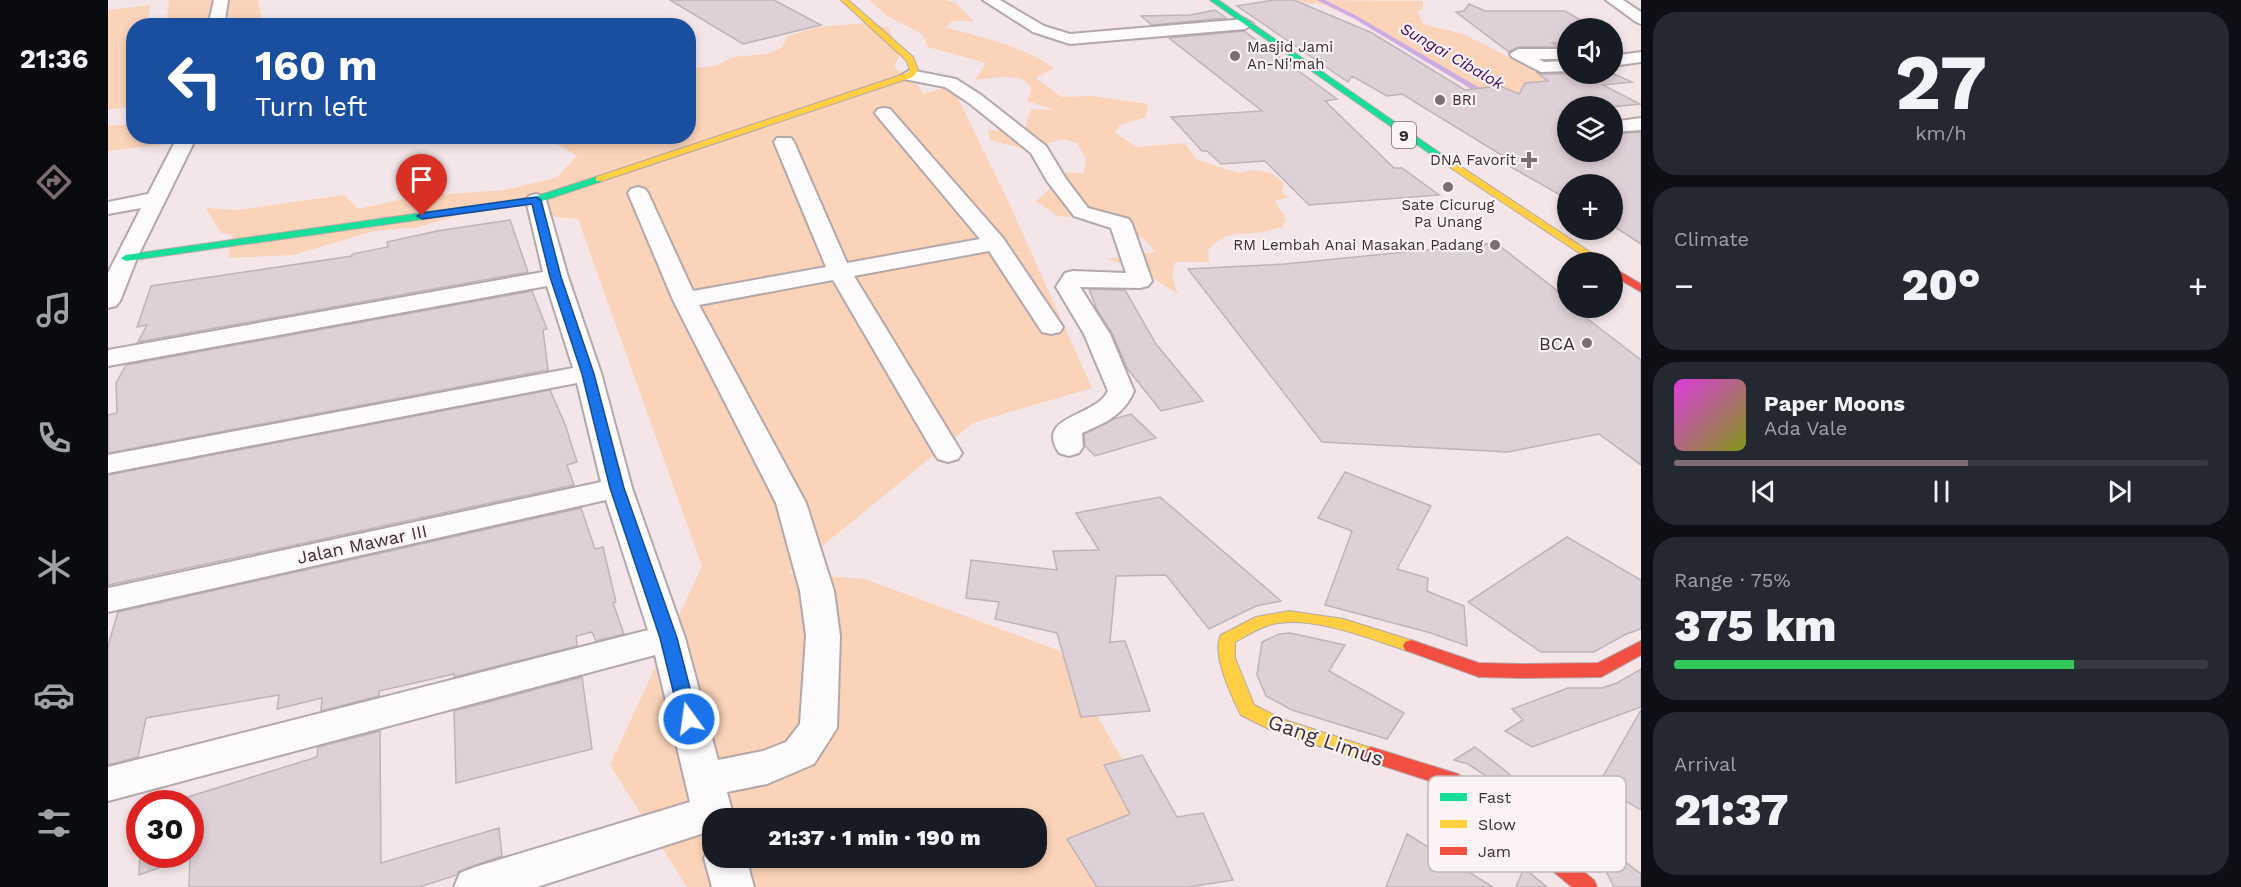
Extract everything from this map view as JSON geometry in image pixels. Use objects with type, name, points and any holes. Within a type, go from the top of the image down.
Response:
[{"type":"main road","points":[[117,268],[536,200],[910,75],[915,70],[910,59],[844,0]]},
{"type":"main road","name":"9","points":[[1213,0],[1401,132],[1585,252]]},
{"type":"main road","points":[[1623,277],[1641,289]]},
{"type":"main road","name":"Gang Limus","points":[[1438,776],[1277,725],[1246,710],[1227,657],[1227,639],[1271,618],[1290,616],[1334,624],[1430,651],[1479,669],[1522,671],[1601,669],[1641,647]]},
{"type":"main road","name":"Gang Limus","points":[[1569,872],[1587,887]]},
{"type":"street","points":[[218,18],[221,0]]},
{"type":"street","points":[[990,0],[1035,28],[1055,37],[1070,39],[1245,24]]},
{"type":"street","points":[[1613,0],[1641,20]]},
{"type":"street","points":[[1557,54],[1518,54],[1541,67],[1557,66]]},
{"type":"street","points":[[1623,55],[1641,56]]},
{"type":"street","points":[[1623,59],[1641,56]]},
{"type":"street","points":[[910,75],[950,83],[975,99],[1039,150],[1057,181],[1081,212],[1121,224],[1140,280],[1073,278],[1068,287],[1097,334],[1121,391],[1118,400],[1107,411],[1068,429],[1069,447]]},
{"type":"street","points":[[884,113],[995,243],[1051,327]]},
{"type":"street","points":[[1623,126],[1641,124]]},
{"type":"street","points":[[784,142],[840,271],[948,453]]},
{"type":"street","points":[[108,301],[117,268],[184,144]]},
{"type":"street","points":[[476,887],[710,804],[766,767],[800,753],[818,728],[823,636],[818,591],[791,503],[686,300],[638,193]]},
{"type":"street","points":[[108,208],[156,199]]},
{"type":"street","points":[[536,200],[556,277],[588,374],[617,488],[669,638],[710,804]]},
{"type":"street","points":[[686,300],[995,243]]},
{"type":"street","points":[[108,358],[556,277]]},
{"type":"street","points":[[108,464],[588,374]]},
{"type":"street","name":"Jalan Mawar III","points":[[108,600],[617,488]]},
{"type":"street","points":[[108,784],[669,638]]},
{"type":"street","points":[[728,868],[733,887]]},
{"type":"shaded area","points":[[169,0],[258,0],[261,18],[167,18]]},
{"type":"shaded area","points":[[869,0],[946,0],[956,3],[974,21],[953,21],[945,27],[1001,43],[1041,60],[1054,68],[1036,78],[1062,97],[1092,96],[1148,104],[1146,117],[1120,125],[1115,132],[1136,147],[1185,143],[1196,159],[1237,173],[1255,170],[1271,173],[1284,183],[1282,192],[1289,197],[1275,201],[1286,219],[1282,227],[1222,238],[1208,250],[1209,262],[1175,262],[1172,277],[1178,294],[1138,268],[1106,259],[1155,252],[1144,238],[1111,237],[1120,226],[1097,218],[1057,216],[1036,201],[1051,188],[1054,172],[1084,173],[1086,159],[1077,143],[1061,139],[1028,150],[990,140],[988,130],[1024,131],[1031,109],[1055,110],[1027,101],[1032,88],[1021,78],[1000,77],[975,80],[986,63],[928,47],[922,34],[886,15]]},
{"type":"shaded area","points":[[1298,0],[1423,1],[1423,9],[1417,11],[1423,24],[1463,34],[1554,80],[1557,96],[1557,148],[1494,102],[1358,20],[1322,4],[1304,3]]},
{"type":"shaded area","points":[[150,5],[148,18],[126,18],[126,107],[108,110],[108,10]]},
{"type":"shaded area","points":[[864,23],[889,28],[899,57],[894,67],[915,82],[923,94],[952,86],[1010,205],[1092,388],[973,423],[789,573],[865,579],[1060,651],[1126,766],[1163,887],[687,887],[610,765],[702,566],[578,219],[546,216],[539,202],[475,210],[419,227],[374,231],[293,255],[228,258],[232,235],[221,233],[206,208],[237,210],[344,195],[358,209],[412,197],[504,190],[556,178],[577,156],[557,144],[696,144],[696,67],[716,66],[733,57],[767,54],[782,47],[788,36],[818,27]]},
{"type":"shaded area","points":[[126,125],[126,144],[167,144],[108,151],[108,126]]},
{"type":"shaded area","points":[[1623,161],[1641,176],[1586,162]]},
{"type":"building","points":[[670,0],[774,0],[821,25],[743,44]]},
{"type":"building","points":[[1274,0],[1294,0],[1372,33],[1465,90],[1500,86],[1519,94],[1525,83],[1548,81],[1536,72],[1557,74],[1557,84],[1613,84],[1603,85],[1640,104],[1623,106],[1623,96],[1557,96],[1557,162],[1623,162],[1623,133],[1641,132],[1641,244],[1623,232],[1623,174],[1557,174],[1557,193],[1504,163],[1513,162],[1402,94],[1387,96],[1352,76],[1348,82],[1237,6]]},
{"type":"building","points":[[1469,4],[1485,11],[1565,11],[1577,18],[1557,18],[1557,43],[1552,43],[1557,47],[1518,47],[1509,52],[1456,12],[1464,11]]},
{"type":"building","points":[[1215,10],[1226,18],[1152,25],[1141,16],[1190,15]]},
{"type":"building","points":[[1244,31],[1337,99],[1325,101],[1394,168],[1402,168],[1439,195],[1309,205],[1265,161],[1221,164],[1207,151],[1202,151],[1171,117],[1262,111],[1169,38]]},
{"type":"building","points":[[510,220],[528,272],[138,342],[147,325],[137,327],[151,286],[352,256],[352,254],[388,247],[387,242],[437,231]]},
{"type":"building","points":[[1496,243],[1557,290],[1557,318],[1586,318],[1641,360],[1641,465],[1599,434],[1508,452],[1322,442],[1188,269],[1285,264]]},
{"type":"building","points":[[1089,289],[1125,290],[1156,344],[1203,401],[1161,411],[1127,368],[1112,333],[1097,310]]},
{"type":"building","points":[[532,291],[547,329],[543,330],[548,370],[108,453],[108,415],[117,413],[116,383],[126,365]]},
{"type":"building","points":[[550,390],[565,424],[577,462],[567,465],[574,485],[108,585],[108,475]]},
{"type":"building","points":[[1131,414],[1156,438],[1095,456],[1085,446],[1084,434],[1114,419]]},
{"type":"building","points":[[1345,472],[1431,506],[1397,569],[1428,578],[1427,591],[1464,606],[1467,646],[1431,633],[1325,605],[1352,531],[1318,518]]},
{"type":"building","points":[[1160,497],[1281,601],[1256,606],[1209,629],[1166,575],[1116,576],[1110,642],[1125,641],[1150,711],[1081,717],[1057,633],[995,619],[999,602],[966,598],[971,560],[1057,570],[1053,551],[1099,550],[1076,513]]},
{"type":"building","points":[[581,508],[595,549],[603,547],[616,602],[613,603],[624,634],[596,641],[592,632],[576,636],[577,646],[454,677],[454,674],[379,691],[379,696],[321,711],[322,698],[277,709],[279,695],[146,718],[138,757],[108,765],[108,646],[118,612]]},
{"type":"building","points":[[1567,537],[1641,580],[1641,629],[1626,634],[1594,652],[1541,652],[1468,602]]},
{"type":"building","points":[[1290,633],[1345,645],[1329,671],[1404,713],[1387,739],[1292,710],[1266,696],[1257,675],[1262,642],[1279,634]]},
{"type":"building","points":[[1641,669],[1641,707],[1532,747],[1505,731],[1523,720],[1512,709],[1568,688],[1602,688],[1617,683]]},
{"type":"building","points":[[582,677],[592,749],[456,783],[454,711]]},
{"type":"building","points":[[1641,710],[1641,810],[1626,801],[1626,776],[1603,776]]},
{"type":"building","points":[[380,731],[381,863],[499,828],[502,856],[459,871],[457,875],[419,887],[189,887],[190,868],[204,868],[204,792],[317,757],[318,747]]},
{"type":"building","points":[[1475,747],[1511,776],[1486,776],[1468,764],[1454,760]]},
{"type":"building","points":[[1142,755],[1177,817],[1203,813],[1233,880],[1189,887],[1097,887],[1067,839],[1130,814],[1104,765]]},
{"type":"building","points":[[1407,834],[1428,847],[1428,872],[1469,872],[1493,887],[1386,887]]},
{"type":"building","points":[[1626,862],[1641,874],[1641,887],[1614,887],[1606,872],[1626,872]]},
{"type":"building","points":[[139,868],[159,868],[139,875]]},
{"type":"building","points":[[1522,872],[1529,872],[1547,887],[1516,887]]},
{"type":"waterway","name":"Sungai Cibalok","points":[[1320,0],[1355,17],[1491,97]]},
{"type":"traffic: fast","points":[[1213,0],[1445,160]]},
{"type":"traffic: fast","points":[[126,258],[536,200],[599,179]]},
{"type":"traffic: slow","points":[[599,179],[910,75],[914,70],[910,59],[844,0]]},
{"type":"traffic: slow","points":[[1445,160],[1585,252]]},
{"type":"traffic: slow","points":[[1371,755],[1277,725],[1247,710],[1227,658],[1227,639],[1262,621],[1289,617],[1343,625],[1411,646]]},
{"type":"traffic: jam","points":[[1623,277],[1641,289]]},
{"type":"traffic: jam","points":[[1411,646],[1479,670],[1522,671],[1601,670],[1641,647]]},
{"type":"traffic: jam","points":[[1371,755],[1438,776]]},
{"type":"traffic: jam","points":[[1569,872],[1587,887]]},
{"type":"place","name":"Masjid Jami An-Ni'mah","points":[[1235,56]]},
{"type":"place","name":"BRI","points":[[1440,100]]},
{"type":"place","name":"DNA Favorit","points":[[1529,160]]},
{"type":"place","name":"Sate Cicurug Pa Unang","points":[[1448,187]]},
{"type":"place","name":"RM Lembah Anai Masakan Padang","points":[[1495,245]]},
{"type":"place","name":"BCA","points":[[1587,343]]},
{"type":"route","points":[[422,216],[536,200],[556,277],[588,374],[617,488],[669,638],[689,719]]}]
